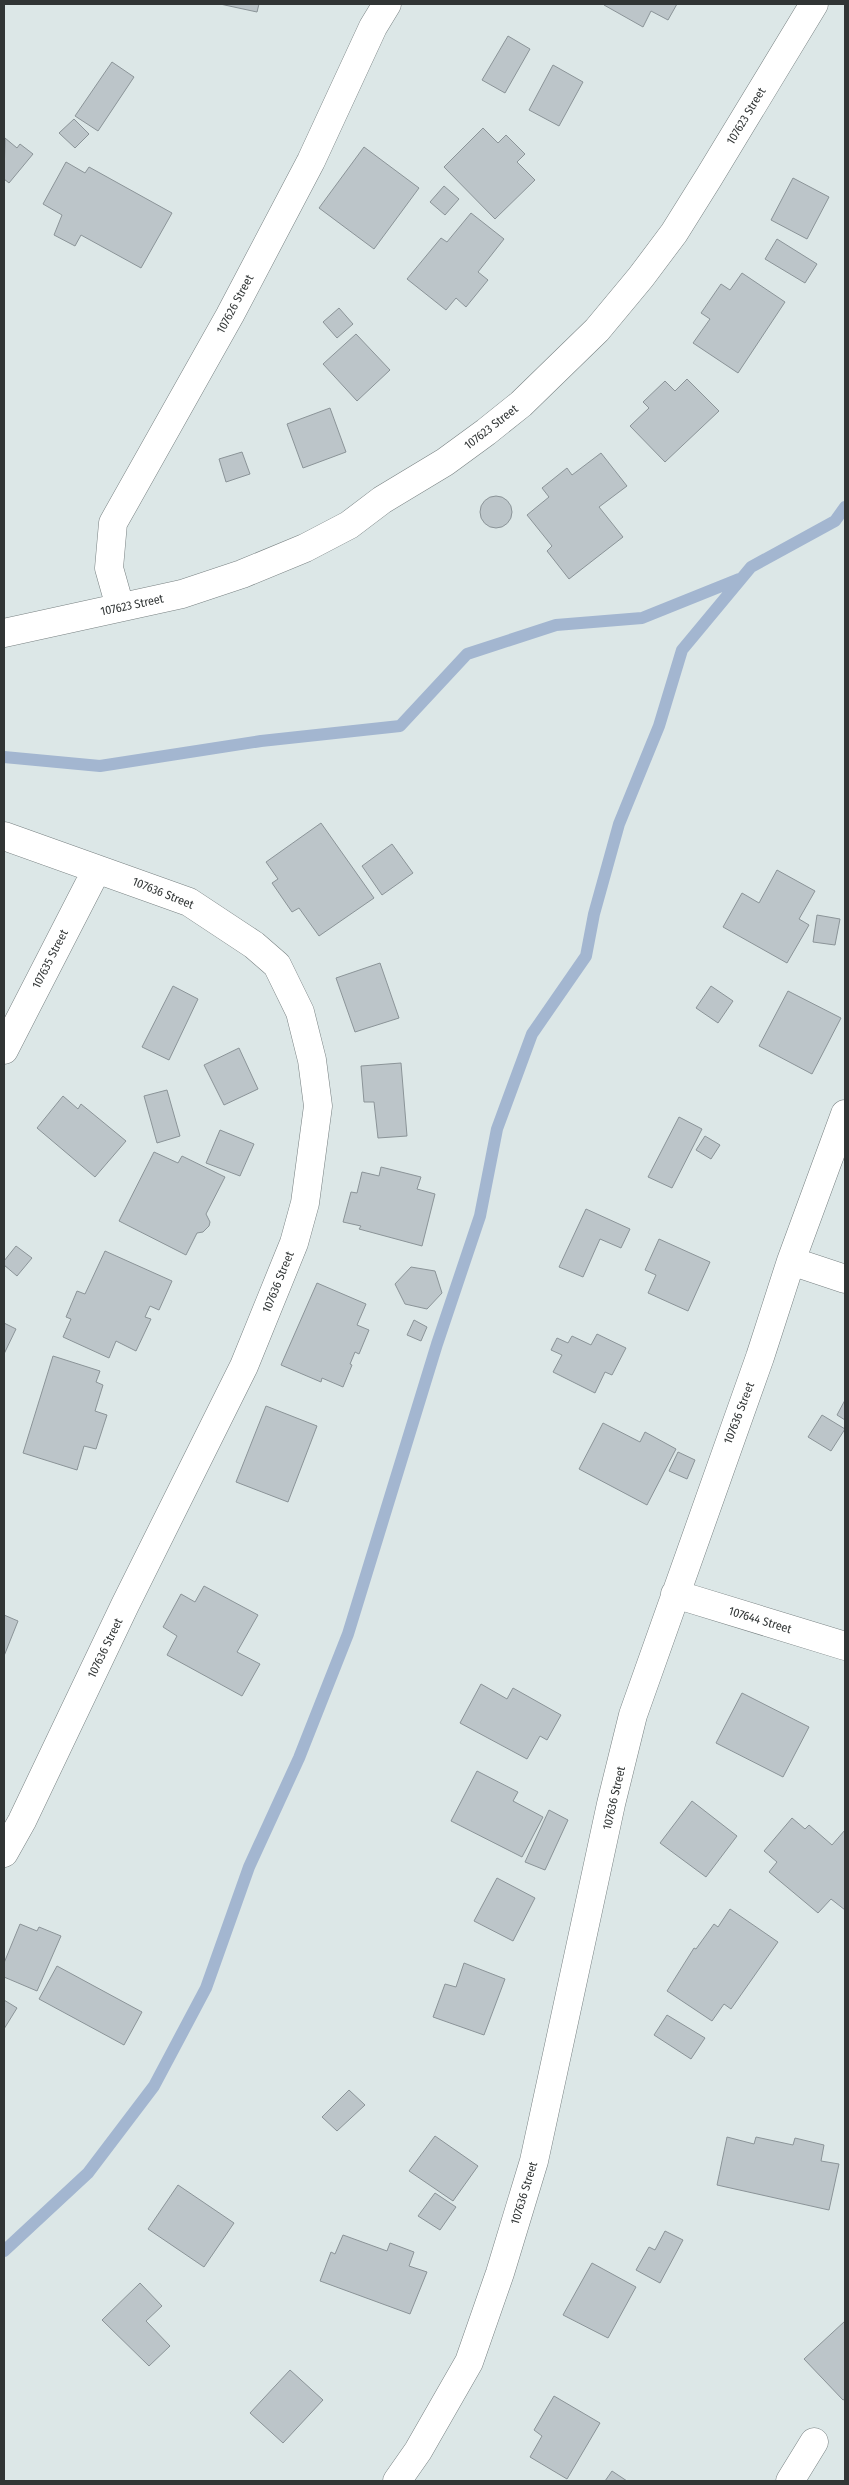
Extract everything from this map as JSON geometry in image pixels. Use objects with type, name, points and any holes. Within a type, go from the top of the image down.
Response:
[{"type":"street","name":"107626 Street","points":[[120,607],[108,568],[113,523],[230,316],[311,161],[373,27],[386,4]]},
{"type":"street","name":"107623 Street","points":[[4,633],[182,594],[242,574],[305,548],[349,525],[382,500],[446,462],[521,404],[596,330],[674,233],[814,4]]},
{"type":"street","name":"107636 Street","points":[[4,836],[189,902],[254,945],[277,966],[300,1012],[312,1060],[318,1106],[305,1203],[296,1235],[244,1366],[125,1605],[22,1821],[4,1853]]},
{"type":"street","name":"107635 Street","points":[[4,1050],[97,869]]},
{"type":"street","name":"107636 Street","points":[[398,2481],[418,2451],[469,2362],[500,2273],[534,2161],[611,1804],[633,1715],[760,1357],[791,1261],[845,1114]]},
{"type":"street","points":[[791,1261],[845,1279]]},
{"type":"street","name":"107644 Street","points":[[675,1594],[845,1646]]},
{"type":"street","points":[[790,2481],[814,2442]]},
{"type":"building","points":[[220,4],[259,4],[257,12]]},
{"type":"building","points":[[604,4],[677,4],[668,20],[651,11],[643,27]]},
{"type":"building","points":[[508,36],[530,49],[505,93],[482,80]]},
{"type":"building","points":[[112,62],[134,77],[98,131],[75,116]]},
{"type":"building","points":[[553,65],[583,82],[559,126],[529,110]]},
{"type":"building","points":[[74,119],[89,134],[75,148],[59,133]]},
{"type":"building","points":[[483,128],[498,143],[506,135],[525,154],[517,162],[535,180],[495,219],[444,167]]},
{"type":"building","points":[[5,138],[17,148],[20,144],[33,154],[9,183],[4,179]]},
{"type":"building","points":[[364,147],[419,188],[374,249],[319,208]]},
{"type":"building","points":[[66,162],[85,173],[89,167],[172,213],[141,268],[81,235],[75,246],[54,235],[62,215],[43,204]]},
{"type":"building","points":[[793,178],[829,197],[807,239],[771,220]]},
{"type":"building","points":[[444,186],[459,199],[445,215],[430,202]]},
{"type":"building","points":[[471,213],[504,239],[478,272],[488,280],[466,307],[456,298],[446,310],[407,279],[441,238],[447,242]]},
{"type":"building","points":[[777,239],[817,264],[805,283],[765,259]]},
{"type":"building","points":[[742,273],[785,302],[738,373],[693,343],[710,319],[701,313],[721,284],[730,290]]},
{"type":"building","points":[[339,308],[353,324],[337,338],[323,322]]},
{"type":"building","points":[[356,334],[390,370],[357,401],[323,364]]},
{"type":"building","points":[[687,379],[719,411],[665,462],[630,426],[649,408],[643,402],[665,381],[675,391]]},
{"type":"building","points":[[330,408],[346,452],[303,468],[287,424]]},
{"type":"building","points":[[242,452],[250,474],[226,482],[219,459]]},
{"type":"building","points":[[601,453],[627,486],[599,507],[623,537],[569,579],[547,551],[552,546],[527,515],[549,497],[542,488],[567,468],[572,475]]},
{"type":"building","points":[[496,496],[502,497],[507,501],[511,506],[511,518],[507,523],[502,527],[496,528],[490,527],[485,523],[481,518],[480,512],[481,506],[485,501],[490,497]]},
{"type":"building","points":[[321,823],[374,898],[319,936],[299,908],[292,912],[272,883],[278,879],[266,862]]},
{"type":"building","points":[[392,844],[413,873],[382,895],[362,866]]},
{"type":"building","points":[[777,870],[815,891],[799,919],[809,925],[787,963],[723,927],[742,893],[759,903]]},
{"type":"building","points":[[817,915],[840,919],[835,945],[813,942]]},
{"type":"building","points":[[380,963],[399,1018],[355,1032],[336,978]]},
{"type":"building","points":[[173,986],[198,999],[169,1060],[142,1047]]},
{"type":"building","points":[[711,986],[733,1001],[718,1023],[696,1008]]},
{"type":"building","points":[[788,991],[841,1018],[812,1074],[759,1046]]},
{"type":"building","points":[[239,1048],[258,1089],[224,1105],[204,1065]]},
{"type":"building","points":[[401,1063],[407,1136],[378,1138],[374,1102],[364,1102],[361,1066]]},
{"type":"building","points":[[167,1090],[180,1136],[157,1143],[144,1096]]},
{"type":"building","points":[[63,1096],[78,1109],[81,1104],[126,1141],[95,1177],[37,1128]]},
{"type":"building","points":[[679,1117],[702,1129],[672,1188],[648,1177]]},
{"type":"building","points":[[220,1130],[254,1144],[240,1176],[206,1163]]},
{"type":"building","points":[[705,1136],[720,1145],[711,1159],[696,1150]]},
{"type":"building","points":[[154,1152],[178,1163],[182,1156],[225,1177],[206,1214],[210,1222],[209,1226],[203,1232],[197,1233],[186,1255],[119,1221]]},
{"type":"building","points":[[381,1167],[421,1177],[417,1189],[435,1194],[422,1246],[359,1229],[361,1226],[343,1222],[351,1192],[357,1193],[362,1172],[379,1176]]},
{"type":"building","points":[[586,1209],[630,1229],[621,1248],[600,1239],[583,1277],[559,1267]]},
{"type":"building","points":[[659,1239],[710,1262],[688,1311],[648,1293],[656,1275],[645,1270]]},
{"type":"building","points":[[16,1246],[32,1258],[17,1276],[4,1265],[4,1261]]},
{"type":"building","points":[[105,1251],[172,1281],[159,1310],[150,1306],[145,1317],[151,1319],[136,1351],[116,1341],[109,1358],[63,1337],[71,1319],[66,1317],[77,1291],[85,1294]]},
{"type":"building","points":[[411,1267],[435,1271],[442,1293],[427,1309],[405,1304],[395,1284]]},
{"type":"building","points":[[317,1283],[366,1304],[357,1325],[369,1330],[359,1354],[355,1352],[343,1387],[322,1378],[321,1382],[281,1365]]},
{"type":"building","points":[[414,1320],[427,1327],[421,1341],[407,1335]]},
{"type":"building","points":[[4,1323],[16,1329],[4,1354]]},
{"type":"building","points":[[597,1334],[626,1348],[612,1375],[605,1372],[595,1393],[553,1372],[562,1355],[551,1350],[557,1338],[568,1343],[572,1336],[591,1345]]},
{"type":"building","points":[[53,1356],[100,1371],[96,1382],[103,1385],[95,1411],[107,1415],[96,1449],[84,1446],[77,1470],[23,1453]]},
{"type":"building","points":[[845,1400],[845,1420],[837,1415]]},
{"type":"building","points":[[266,1406],[317,1426],[288,1502],[236,1482]]},
{"type":"building","points":[[822,1415],[845,1429],[831,1451],[808,1437]]},
{"type":"building","points":[[603,1423],[640,1442],[645,1432],[676,1449],[647,1505],[579,1469]]},
{"type":"building","points":[[678,1452],[695,1460],[687,1479],[669,1471]]},
{"type":"building","points":[[204,1586],[258,1615],[237,1652],[260,1664],[242,1696],[167,1655],[177,1636],[163,1627],[181,1594],[195,1602]]},
{"type":"building","points":[[4,1615],[18,1621],[4,1656]]},
{"type":"building","points":[[481,1684],[507,1699],[513,1688],[561,1715],[547,1740],[540,1736],[527,1759],[460,1723]]},
{"type":"building","points":[[742,1693],[809,1727],[783,1777],[716,1743]]},
{"type":"building","points":[[477,1771],[518,1792],[513,1801],[543,1817],[522,1857],[451,1821]]},
{"type":"building","points":[[692,1801],[737,1836],[706,1877],[660,1843]]},
{"type":"building","points":[[549,1810],[568,1820],[545,1870],[525,1862]]},
{"type":"building","points":[[792,1818],[805,1829],[809,1825],[832,1845],[845,1830],[845,1910],[831,1899],[818,1913],[769,1872],[777,1862],[764,1851]]},
{"type":"building","points":[[497,1878],[535,1898],[513,1941],[474,1921]]},
{"type":"building","points":[[730,1909],[778,1942],[731,2009],[724,2004],[712,2021],[667,1991],[694,1948],[696,1949],[714,1924],[718,1927]]},
{"type":"building","points":[[20,1924],[37,1931],[39,1927],[61,1936],[37,1991],[4,1977],[4,1963]]},
{"type":"building","points":[[464,1963],[505,1979],[484,2035],[433,2017],[445,1984],[456,1987]]},
{"type":"building","points":[[57,1966],[142,2012],[124,2045],[39,1999]]},
{"type":"building","points":[[4,2000],[17,2008],[4,2029]]},
{"type":"building","points":[[667,2015],[705,2038],[691,2059],[654,2035]]},
{"type":"building","points":[[349,2090],[365,2105],[337,2131],[322,2117]]},
{"type":"building","points":[[435,2136],[478,2166],[453,2201],[409,2171]]},
{"type":"building","points":[[727,2137],[754,2144],[756,2137],[793,2145],[795,2138],[824,2145],[821,2161],[839,2164],[829,2210],[717,2185]]},
{"type":"building","points":[[178,2185],[234,2223],[204,2267],[148,2229]]},
{"type":"building","points":[[435,2193],[456,2207],[440,2230],[418,2216]]},
{"type":"building","points":[[665,2231],[683,2240],[660,2283],[636,2270],[649,2247],[655,2250]]},
{"type":"building","points":[[343,2235],[387,2251],[390,2243],[414,2252],[409,2266],[427,2272],[410,2314],[320,2281],[331,2252],[335,2254]]},
{"type":"building","points":[[592,2263],[636,2287],[608,2338],[563,2315]]},
{"type":"building","points":[[140,2283],[162,2306],[146,2321],[170,2346],[149,2366],[102,2320]]},
{"type":"building","points":[[845,2321],[845,2399],[843,2400],[804,2359]]},
{"type":"building","points":[[290,2370],[323,2400],[283,2443],[250,2413]]},
{"type":"building","points":[[554,2396],[600,2423],[567,2479],[530,2457],[542,2436],[534,2430]]},
{"type":"building","points":[[612,2471],[627,2481],[605,2481]]},
{"type":"waterway","points":[[4,2251],[88,2173],[154,2086],[206,1988],[249,1867],[299,1758],[348,1634],[437,1344],[480,1216],[497,1129],[532,1034],[586,956],[594,914],[619,824],[659,726],[682,650],[751,567],[835,521],[845,507]]},
{"type":"waterway","points":[[4,757],[100,766],[261,741],[400,726],[467,654],[556,625],[642,618],[739,579]]}]
